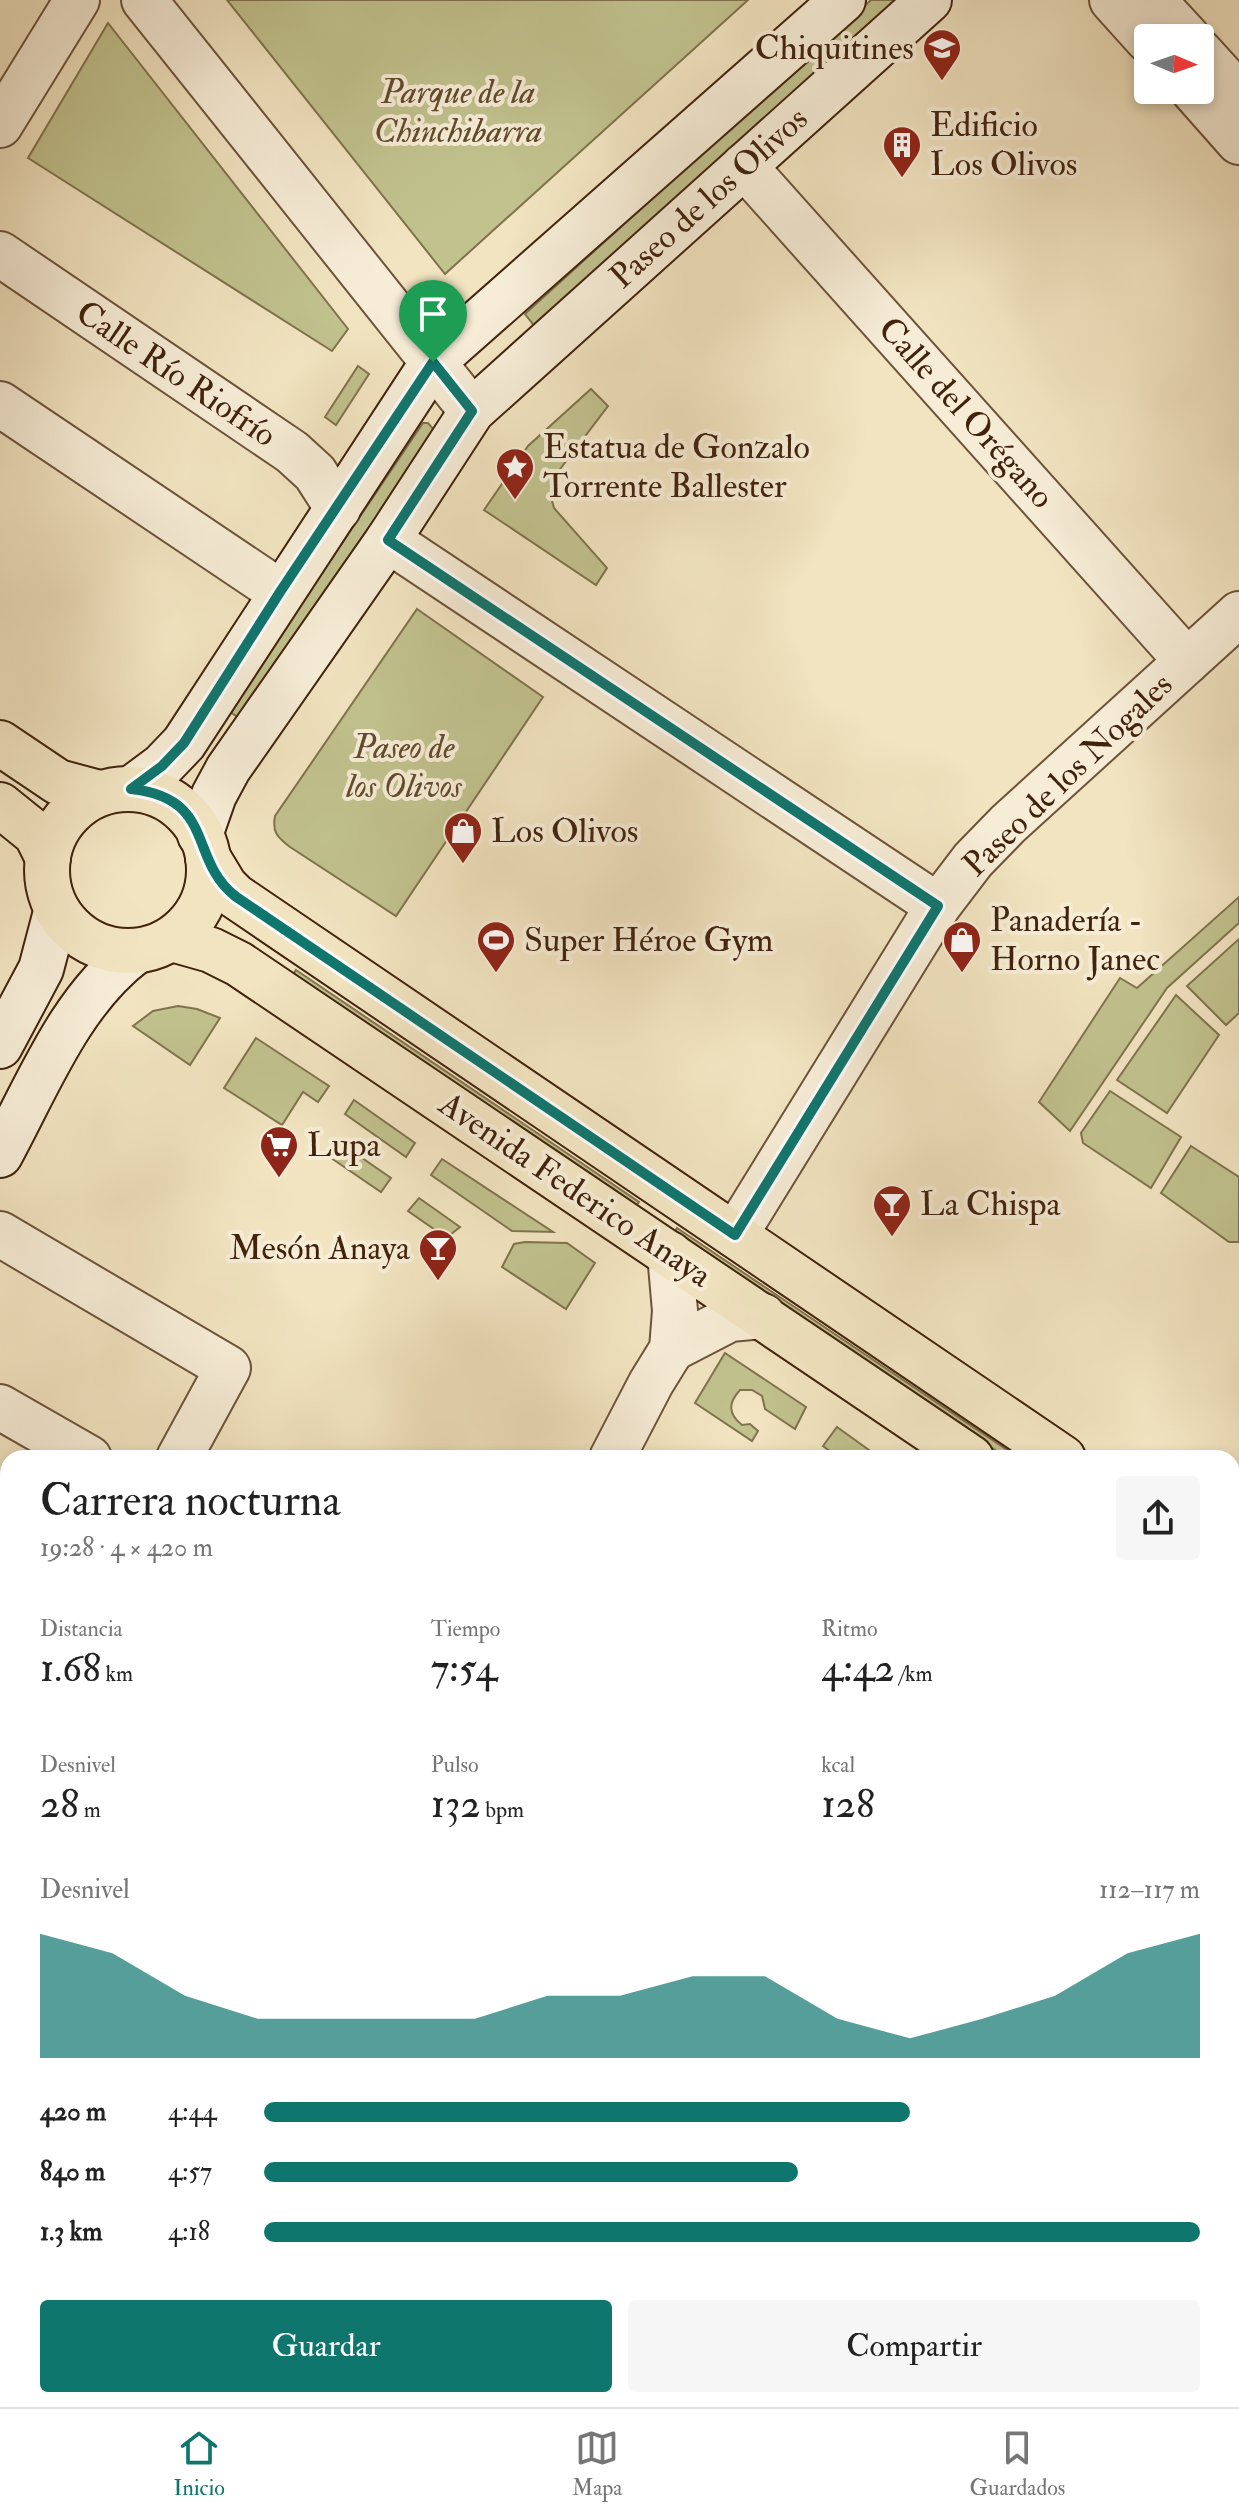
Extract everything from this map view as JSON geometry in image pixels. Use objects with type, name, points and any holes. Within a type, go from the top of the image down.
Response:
[{"type":"main road","points":[[0,743],[58,782],[153,793],[177,805],[190,818],[204,846],[209,889],[195,916],[153,945],[112,951],[95,946],[68,926],[56,912],[43,843],[31,828],[0,805]]},
{"type":"main road","points":[[48,858],[61,825],[72,810],[83,800],[115,791]]},
{"type":"main road","name":"Avenida Federico Anaya","points":[[204,846],[225,886],[235,896],[1051,1450]]},
{"type":"main road","name":"Avenida Federico Anaya","points":[[153,945],[211,950],[239,964],[959,1450]]},
{"type":"street","points":[[1,122],[77,0]]},
{"type":"street","points":[[144,0],[472,411]]},
{"type":"street","name":"Paseo de los Olivos","points":[[115,791],[162,766],[184,743],[433,362],[843,0]]},
{"type":"street","name":"Paseo de los Olivos","points":[[204,846],[214,795],[228,769],[388,540],[472,411],[929,0]]},
{"type":"street","points":[[1112,0],[1134,24]]},
{"type":"street","points":[[1153,0],[1175,24]]},
{"type":"street","points":[[1214,67],[1239,95]]},
{"type":"street","points":[[1205,104],[1239,142]]},
{"type":"street","name":"Calle del Orégano","points":[[744,166],[1187,661]]},
{"type":"street","name":"Calle Río Riofrío","points":[[0,254],[292,452],[315,473],[338,509]]},
{"type":"street","points":[[0,404],[280,592]]},
{"type":"street","points":[[388,540],[938,906]]},
{"type":"street","name":"Paseo de los Nogales","points":[[735,1235],[938,906],[973,860],[1008,824],[1239,614]]},
{"type":"street","points":[[0,1046],[41,969],[56,912]]},
{"type":"street","points":[[0,1155],[71,1023],[100,982],[153,945]]},
{"type":"street","points":[[0,1234],[228,1368],[183,1450]]},
{"type":"street","points":[[616,1450],[672,1349],[675,1311],[670,1254]]},
{"type":"street","points":[[672,1349],[730,1319],[763,1316]]},
{"type":"street","points":[[0,1407],[75,1450]]},
{"type":"green space","name":"Parque de la Chinchibarra","points":[[227,0],[748,0],[445,274]]},
{"type":"green space","points":[[871,0],[896,0],[536,328],[525,314]]},
{"type":"green space","points":[[108,23],[348,329],[332,351],[28,158]]},
{"type":"green space","points":[[358,366],[369,374],[336,425],[325,417]]},
{"type":"green space","points":[[591,389],[608,406],[551,481],[551,497],[554,508],[607,568],[596,585],[484,510],[528,446]]},
{"type":"green space","points":[[423,423],[428,423],[435,431],[243,721],[229,711]]},
{"type":"green space","name":"Paseo de los Olivos","points":[[417,609],[543,697],[396,916],[290,847],[276,834],[274,822],[275,816]]},
{"type":"green space","points":[[1239,897],[1239,923],[1167,988],[1070,1131],[1039,1102],[1120,978],[1137,988]]},
{"type":"green space","points":[[1239,939],[1239,1013],[1226,1025],[1187,986]]},
{"type":"green space","points":[[296,970],[639,1202],[635,1207],[292,976]]},
{"type":"green space","points":[[1176,995],[1219,1035],[1167,1113],[1117,1080]]},
{"type":"green space","points":[[178,1006],[220,1018],[190,1065],[133,1026],[153,1011]]},
{"type":"green space","points":[[256,1038],[329,1086],[318,1102],[303,1092],[282,1125],[224,1088]]},
{"type":"green space","points":[[1110,1091],[1181,1137],[1151,1188],[1083,1143],[1081,1133]]},
{"type":"green space","points":[[354,1100],[415,1143],[406,1157],[345,1114]]},
{"type":"green space","points":[[339,1142],[391,1178],[381,1192],[331,1158],[329,1151],[332,1144]]},
{"type":"green space","points":[[1191,1146],[1239,1177],[1239,1242],[1229,1242],[1161,1193]]},
{"type":"green space","points":[[442,1159],[553,1232],[512,1231],[431,1175]]},
{"type":"green space","points":[[419,1198],[460,1227],[450,1235],[441,1234],[408,1211]]},
{"type":"green space","points":[[677,1228],[1007,1450],[995,1450],[674,1233]]},
{"type":"green space","points":[[567,1243],[595,1263],[566,1309],[502,1267],[514,1244]]},
{"type":"green space","points":[[725,1353],[806,1407],[795,1429],[765,1409],[762,1396],[752,1390],[740,1390],[731,1408],[742,1425],[750,1424],[758,1431],[752,1441],[695,1403]]},
{"type":"green space","points":[[837,1427],[869,1450],[828,1450],[823,1446]]},
{"type":"place","name":"Chiquitines","points":[[942,82]]},
{"type":"place","name":"Edificio Los Olivos","points":[[902,179]]},
{"type":"place","name":"Estatua de Gonzalo Torrente Ballester","points":[[515,501]]},
{"type":"place","name":"Los Olivos","points":[[463,865]]},
{"type":"place","name":"Super Héroe Gym","points":[[496,974]]},
{"type":"place","name":"Panadería - Horno Janec","points":[[962,974]]},
{"type":"place","name":"Lupa","points":[[279,1179]]},
{"type":"place","name":"La Chispa","points":[[892,1238]]},
{"type":"place","name":"Mesón Anaya","points":[[438,1282]]},
{"type":"route","points":[[433,362],[472,411],[388,540],[938,906],[735,1235],[229,892],[208,858],[190,818],[166,799],[131,789],[162,766],[184,743],[433,362]]}]
